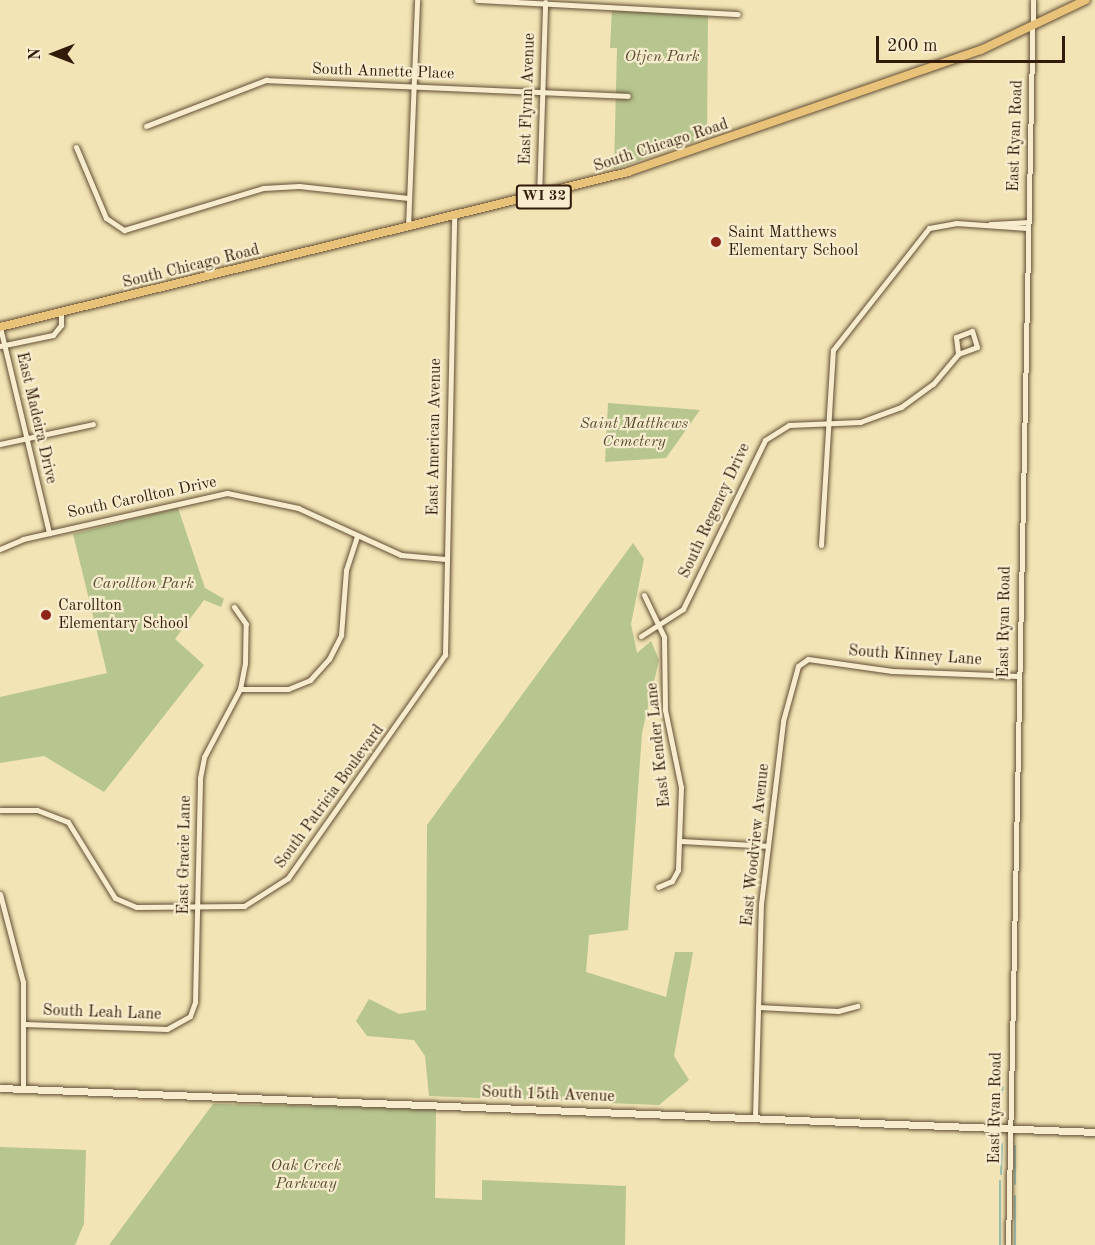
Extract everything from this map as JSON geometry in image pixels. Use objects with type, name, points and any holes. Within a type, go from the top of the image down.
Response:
[{"type":"main road","name":"South Chicago Road","points":[[0,327],[539,198],[867,90],[1033,26],[1083,2],[1093,0]]},
{"type":"street","points":[[408,229],[417,0]]},
{"type":"street","points":[[477,0],[738,14]]},
{"type":"street","name":"East Ryan Road","points":[[1008,1245],[1008,1129],[1027,225],[1034,0]]},
{"type":"street","name":"East Flynn Avenue","points":[[539,198],[545,2]]},
{"type":"street","name":"South Annette Place","points":[[146,126],[253,82],[413,86],[628,96]]},
{"type":"street","points":[[76,147],[106,218],[129,231],[263,188],[299,186],[408,198]]},
{"type":"street","name":"East American Avenue","points":[[445,655],[454,219]]},
{"type":"street","points":[[822,545],[833,350],[929,228],[988,224],[1027,225]]},
{"type":"street","points":[[2,345],[53,335],[61,325],[61,312]]},
{"type":"street","name":"East Madeira Drive","points":[[0,327],[2,345],[49,533]]},
{"type":"street","points":[[972,331],[976,347],[958,354],[956,337],[972,331]]},
{"type":"street","name":"South Regency Drive","points":[[641,636],[661,626],[690,597],[761,444],[789,425],[868,420],[901,407],[933,384],[958,354]]},
{"type":"street","points":[[0,444],[93,424]]},
{"type":"street","name":"South Carollton Drive","points":[[0,549],[49,533],[226,494],[298,508],[401,555],[446,559]]},
{"type":"street","points":[[234,608],[246,624],[240,689],[288,689],[310,680],[329,659],[341,635],[346,570],[357,536]]},
{"type":"street","name":"East Kender Lane","points":[[644,594],[661,626],[665,710],[681,787],[677,875],[658,887]]},
{"type":"street","name":"South Patricia Boulevard","points":[[0,810],[37,810],[68,822],[115,898],[136,907],[197,909],[244,906],[288,878],[445,655]]},
{"type":"street","name":"South Kinney Lane","points":[[811,660],[892,671],[1018,675]]},
{"type":"street","name":"East Woodview Avenue","points":[[755,1117],[758,1007],[768,846],[786,705],[798,666],[811,660]]},
{"type":"street","name":"East Gracie Lane","points":[[179,1025],[195,1002],[204,757],[240,689]]},
{"type":"street","points":[[680,841],[768,846]]},
{"type":"street","points":[[0,894],[23,982],[23,1088]]},
{"type":"street","points":[[758,1007],[838,1011],[857,1006]]},
{"type":"street","name":"South Leah Lane","points":[[24,1024],[179,1025]]},
{"type":"street","name":"South 15th Avenue","points":[[0,1088],[1095,1132]]},
{"type":"green space","name":"Otjen Park","points":[[612,10],[708,13],[707,137],[614,169],[617,48],[610,48]]},
{"type":"green space","name":"Saint Matthews Cemetery","points":[[608,403],[700,410],[666,458],[605,462]]},
{"type":"green space","name":"Carollton Park","points":[[178,508],[205,588],[224,599],[221,607],[204,600],[175,639],[204,665],[104,792],[44,756],[0,763],[0,697],[107,673],[73,534]]},
{"type":"green space","points":[[633,543],[644,559],[631,624],[637,653],[651,641],[659,660],[642,733],[628,930],[589,935],[586,972],[666,997],[675,952],[693,952],[674,1056],[689,1080],[659,1105],[429,1096],[425,1056],[414,1040],[367,1036],[356,1021],[369,999],[399,1014],[426,1010],[427,825]]},
{"type":"green space","name":"Oak Creek Parkway","points":[[213,1104],[436,1108],[435,1198],[482,1200],[482,1180],[626,1186],[625,1245],[109,1245]]},
{"type":"green space","points":[[0,1147],[86,1150],[84,1224],[75,1245],[0,1245]]},
{"type":"waterway","points":[[1001,1095],[1003,1087]]},
{"type":"waterway","points":[[1000,1104],[1000,1116]]},
{"type":"waterway","points":[[1001,1174],[1002,1144]]},
{"type":"waterway","points":[[1015,1146],[1015,1184]]},
{"type":"waterway","points":[[1000,1181],[1000,1245]]},
{"type":"waterway","points":[[1015,1196],[1015,1245]]},
{"type":"place","name":"Saint Matthews Elementary School","points":[[716,242]]},
{"type":"place","name":"Carollton Elementary School","points":[[46,615]]}]
